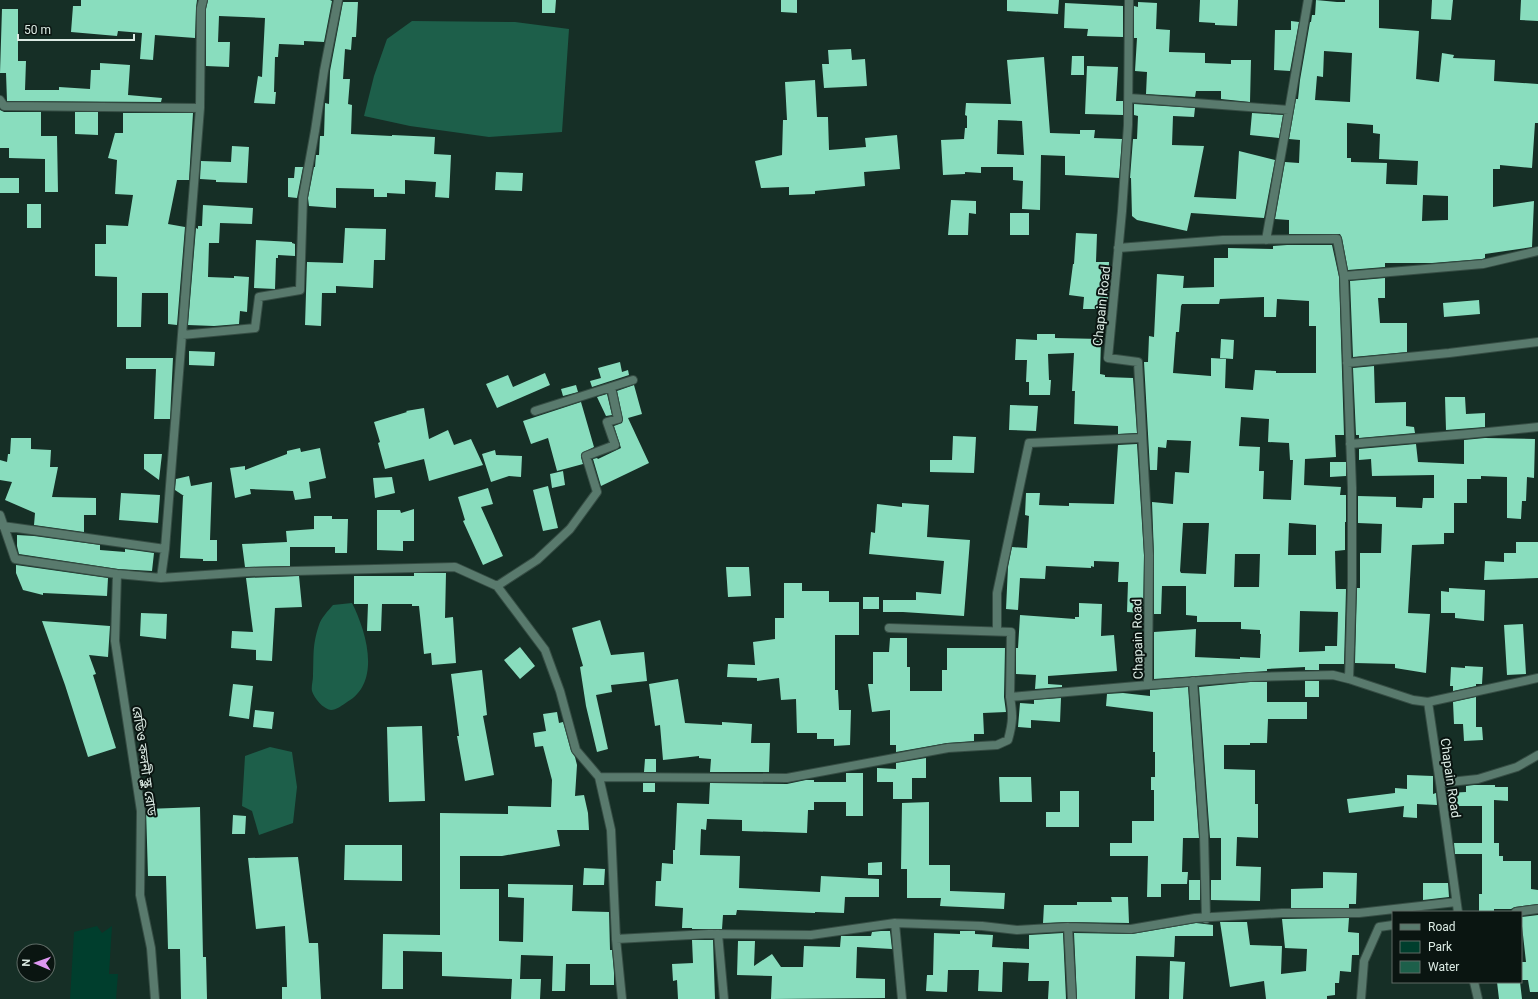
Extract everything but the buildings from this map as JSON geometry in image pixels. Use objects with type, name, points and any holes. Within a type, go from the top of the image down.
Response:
[{"type":"street","points":[[161,578],[165,548],[200,108],[200,8],[203,0]]},
{"type":"street","points":[[182,334],[255,328],[259,297],[300,290],[303,197],[324,71],[338,0]]},
{"type":"street","name":"Chapain Road","points":[[1129,0],[1128,125],[1108,358],[1138,362],[1148,555],[1148,685],[1250,677],[1333,676],[1349,679],[1413,700],[1428,702],[1458,911]]},
{"type":"street","points":[[1266,240],[1308,0]]},
{"type":"street","points":[[1129,98],[1289,110]]},
{"type":"street","points":[[0,100],[4,106],[200,108]]},
{"type":"street","points":[[1118,248],[1223,240],[1337,239],[1344,276],[1350,444],[1352,583],[1349,679]]},
{"type":"street","points":[[1344,276],[1483,264],[1538,250]]},
{"type":"street","points":[[1347,363],[1449,353],[1538,342]]},
{"type":"street","points":[[535,411],[633,380]]},
{"type":"street","points":[[497,586],[537,560],[565,534],[597,492],[586,456],[614,445],[607,422],[618,419],[611,387]]},
{"type":"street","points":[[1350,444],[1538,427]]},
{"type":"street","points":[[996,631],[997,593],[1029,443],[1142,438]]},
{"type":"street","points":[[0,515],[15,559],[117,574],[161,578],[249,572],[455,567],[497,586],[545,650],[560,691],[576,750],[599,777],[611,830],[616,939],[622,999]]},
{"type":"street","points":[[3,526],[165,548]]},
{"type":"street","name":"রেডিও কলনী স্কুল রোড","points":[[117,574],[115,641],[142,811],[140,895],[151,948],[155,999]]},
{"type":"street","points":[[599,777],[786,778],[948,748],[997,745],[1008,740],[1012,729],[1013,720],[1010,697],[1011,632],[889,628]]},
{"type":"street","points":[[1428,702],[1538,678]]},
{"type":"street","points":[[1193,681],[1204,834],[1206,919]]},
{"type":"street","points":[[1010,697],[1148,685]]},
{"type":"street","points":[[1440,783],[1478,779],[1517,767],[1538,755]]},
{"type":"street","points":[[616,939],[718,934],[811,935],[895,923],[982,926],[1017,930],[1068,927],[1131,928],[1181,920],[1282,913],[1359,913],[1456,902]]},
{"type":"street","points":[[1522,911],[1538,909]]},
{"type":"street","points":[[895,923],[902,999]]},
{"type":"street","points":[[1361,999],[1364,961],[1379,927],[1392,925]]},
{"type":"street","points":[[1068,927],[1072,999]]},
{"type":"street","points":[[718,934],[724,999]]},
{"type":"street","points":[[1474,983],[1478,999]]},
{"type":"green space","points":[[97,926],[102,933],[112,926],[109,974],[118,974],[116,999],[70,999],[74,932]]},
{"type":"water","points":[[412,21],[515,22],[569,29],[562,132],[489,137],[410,126],[364,116],[374,76],[387,39]]},
{"type":"water","points":[[352,603],[366,641],[368,669],[365,682],[358,693],[341,706],[331,710],[325,708],[319,703],[312,691],[315,639],[321,620],[333,605]]},
{"type":"water","points":[[270,747],[292,752],[297,787],[293,823],[259,835],[252,811],[242,806],[245,756]]}]
